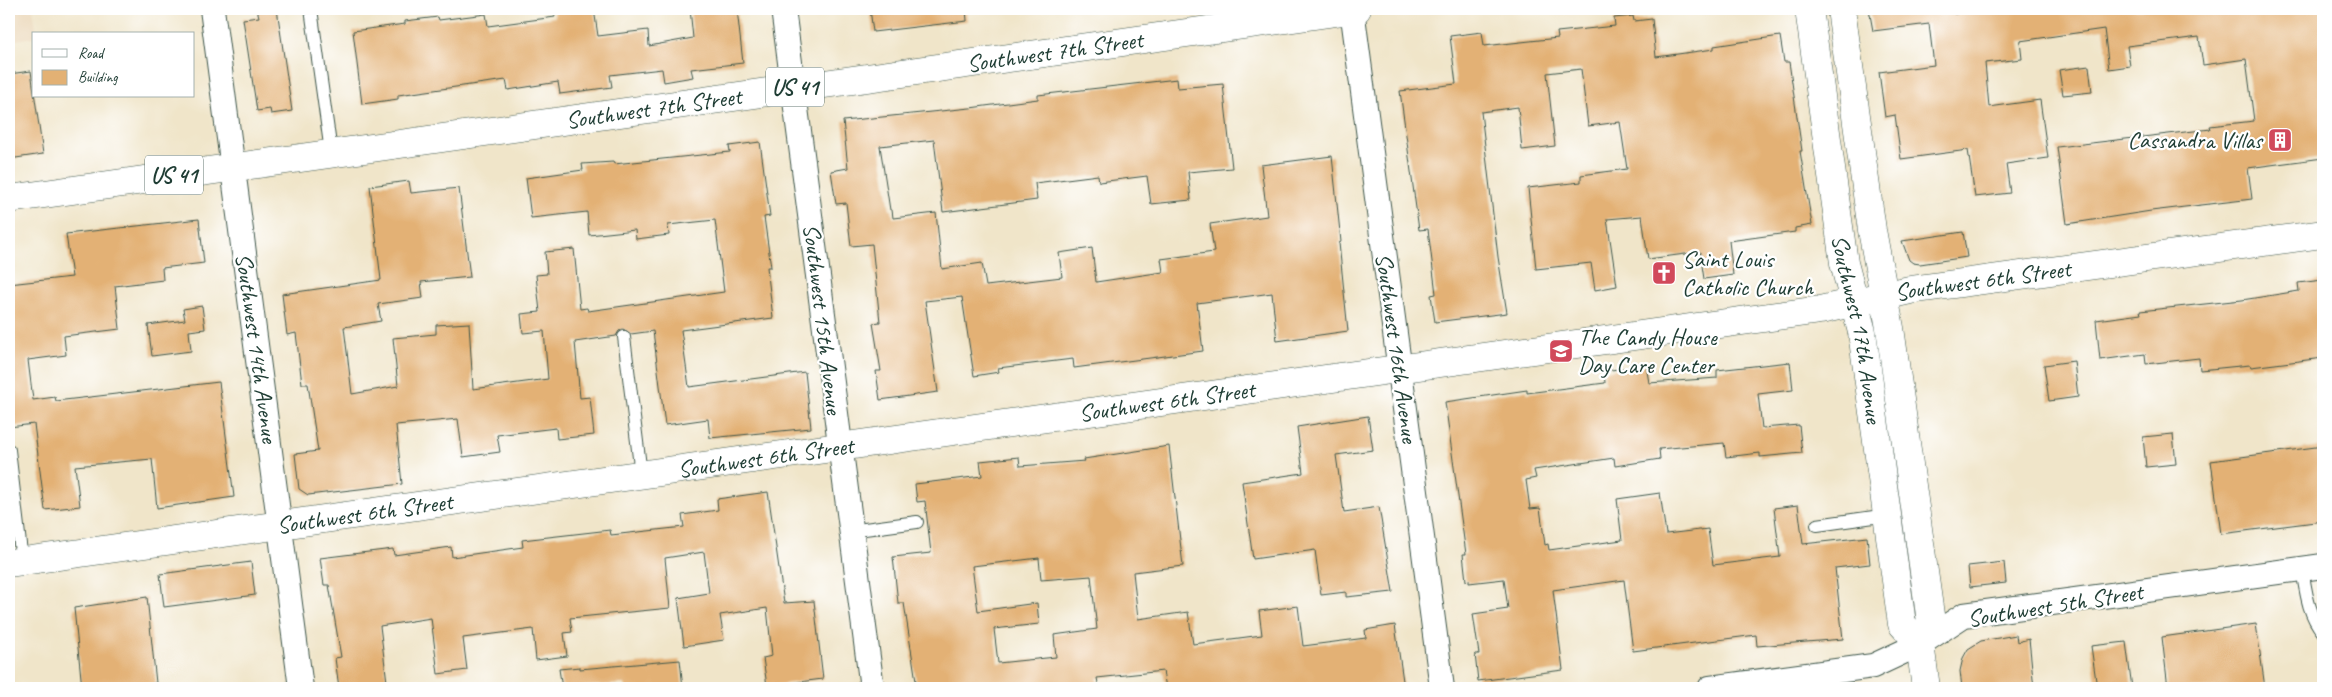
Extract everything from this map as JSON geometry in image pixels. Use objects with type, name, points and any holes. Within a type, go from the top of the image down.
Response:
[{"type":"main road","name":"Southwest 7th Street","points":[[9,199],[1354,9]]},
{"type":"main road","name":"Southwest 17th Avenue","points":[[1808,9],[1844,264],[1862,332],[1902,624],[1920,644],[1931,622],[1885,295],[1872,230],[1841,9]]},
{"type":"main road","name":"Southwest 6th Street","points":[[15,562],[1820,310],[1910,290],[2323,234]]},
{"type":"main road","points":[[1920,644],[1926,688]]},
{"type":"street","name":"Southwest 14th Avenue","points":[[212,9],[301,688]]},
{"type":"street","name":"Southwest 15th Avenue","points":[[784,9],[850,531],[872,688]]},
{"type":"street","name":"Southwest 16th Avenue","points":[[1354,9],[1442,688]]},
{"type":"street","name":"Southwest 5th Street","points":[[1710,688],[1873,666],[1920,644],[1964,615],[2313,568]]},
{"type":"lane","points":[[311,9],[331,152]]},
{"type":"lane","points":[[624,337],[641,474]]},
{"type":"lane","points":[[9,450],[15,562]]},
{"type":"lane","points":[[1817,525],[1888,515]]},
{"type":"lane","points":[[850,531],[917,522]]},
{"type":"lane","points":[[2313,568],[2310,611],[2323,632]]},
{"type":"shaded area","points":[[9,9],[33,9],[37,32],[32,32],[32,37],[9,41]]},
{"type":"building","points":[[257,9],[277,9],[292,111],[271,114],[270,109],[257,111],[243,19],[259,17]]},
{"type":"building","points":[[554,9],[594,9],[598,36],[648,30],[649,46],[693,38],[690,9],[737,9],[743,63],[691,69],[693,77],[664,82],[662,69],[610,75],[612,87],[560,94],[558,82],[508,90],[506,80],[398,95],[398,99],[362,104],[353,31],[405,24],[405,21],[438,17],[439,20],[486,14],[488,26],[555,17]]},
{"type":"building","points":[[870,9],[966,9],[967,21],[873,32]]},
{"type":"building","points":[[1869,9],[1954,9],[1954,14],[1994,9],[2323,9],[2323,158],[2248,168],[2252,199],[2151,211],[2067,224],[2057,147],[2211,129],[2210,126],[2254,121],[2246,59],[2203,65],[2199,37],[2127,46],[2130,66],[2109,69],[2104,29],[2020,41],[2022,59],[1985,63],[1989,107],[2040,100],[2048,158],[2006,164],[2010,193],[1975,197],[1968,150],[1901,159],[1895,115],[1885,117],[1879,72],[1934,65],[1929,24],[1873,31]]},
{"type":"building","points":[[1633,16],[1634,21],[1652,19],[1656,57],[1714,49],[1714,46],[1780,36],[1784,62],[1789,62],[1802,151],[1800,151],[1812,225],[1795,228],[1795,232],[1729,241],[1733,275],[1704,279],[1700,252],[1648,259],[1642,216],[1607,219],[1617,286],[1595,290],[1591,263],[1536,269],[1528,188],[1581,182],[1581,175],[1627,169],[1620,122],[1588,126],[1581,69],[1547,73],[1555,146],[1522,150],[1518,107],[1481,112],[1498,257],[1507,313],[1435,322],[1431,295],[1436,294],[1428,229],[1419,230],[1400,91],[1456,84],[1450,36],[1482,32],[1484,46],[1558,38],[1557,32],[1615,26],[1614,18]]},
{"type":"building","points":[[2089,66],[2092,92],[2063,95],[2059,70]]},
{"type":"building","points":[[31,71],[32,98],[35,98],[43,154],[9,159],[9,74]]},
{"type":"building","points":[[1177,79],[1178,88],[1223,84],[1232,168],[1188,172],[1191,200],[1151,204],[1147,176],[1099,182],[1098,175],[1035,183],[1037,200],[943,212],[934,140],[880,146],[890,210],[892,210],[893,218],[936,213],[942,269],[982,263],[986,286],[1062,277],[1059,253],[1092,248],[1096,282],[1163,272],[1161,259],[1214,252],[1210,224],[1267,216],[1261,165],[1332,156],[1348,331],[1277,341],[1272,293],[1197,303],[1203,351],[1074,368],[1073,359],[998,368],[999,372],[974,376],[962,297],[925,301],[938,392],[880,400],[876,371],[881,371],[873,323],[880,322],[872,244],[851,246],[846,203],[836,204],[831,171],[848,168],[843,121],[970,108],[1038,99],[1038,95]]},
{"type":"building","points":[[760,142],[770,216],[764,217],[771,267],[767,267],[773,318],[681,330],[689,387],[805,372],[811,428],[710,438],[708,419],[665,425],[653,331],[631,334],[623,329],[616,336],[575,342],[580,398],[590,397],[594,435],[557,439],[556,428],[497,435],[500,452],[463,457],[458,419],[396,425],[402,484],[308,495],[299,489],[295,454],[318,451],[308,384],[302,384],[296,333],[287,335],[282,294],[381,280],[370,186],[409,181],[411,193],[459,188],[470,277],[421,282],[423,298],[378,304],[381,321],[344,327],[352,394],[398,386],[393,338],[436,334],[436,325],[469,323],[473,389],[548,379],[544,331],[523,333],[521,314],[540,312],[536,275],[547,274],[545,252],[574,249],[580,309],[587,308],[588,311],[724,292],[715,220],[668,225],[669,235],[636,239],[635,230],[589,235],[587,212],[531,218],[526,178],[583,170],[582,164],[613,162],[614,164],[730,152],[729,146]]},
{"type":"building","points":[[199,219],[204,263],[162,268],[163,280],[115,286],[120,329],[64,336],[66,355],[28,360],[33,400],[55,397],[56,401],[219,382],[234,497],[157,508],[152,459],[75,466],[80,506],[45,510],[34,424],[9,427],[9,284],[72,277],[66,234]]},
{"type":"building","points":[[1963,232],[1967,257],[1920,264],[1909,260],[1902,241]]},
{"type":"building","points":[[2323,280],[2323,358],[2251,367],[2250,365],[2200,370],[2199,358],[2146,364],[2145,354],[2100,360],[2096,320],[2141,314],[2140,311],[2242,300],[2299,291],[2298,283]]},
{"type":"building","points":[[202,306],[205,329],[189,331],[191,351],[152,356],[148,325],[185,320],[183,309]]},
{"type":"building","points":[[2074,361],[2078,397],[2049,401],[2044,365]]},
{"type":"building","points":[[1790,362],[1793,390],[1758,394],[1762,428],[1799,425],[1802,453],[1760,457],[1760,453],[1726,457],[1724,443],[1659,449],[1660,459],[1615,466],[1614,458],[1534,470],[1536,478],[1526,480],[1530,509],[1540,508],[1545,545],[1548,544],[1549,550],[1622,540],[1617,499],[1660,493],[1666,534],[1708,529],[1713,565],[1780,557],[1774,508],[1798,505],[1803,544],[1867,537],[1870,564],[1835,568],[1843,639],[1757,646],[1756,635],[1633,651],[1624,580],[1553,590],[1563,670],[1478,681],[1475,654],[1479,654],[1473,614],[1508,609],[1504,579],[1469,583],[1469,580],[1466,581],[1463,554],[1466,554],[1445,402],[1527,390],[1527,393],[1605,383],[1604,371],[1646,365],[1649,383],[1717,378],[1717,370]]},
{"type":"building","points":[[1368,416],[1373,450],[1336,455],[1344,512],[1379,507],[1393,592],[1346,597],[1346,592],[1321,595],[1315,550],[1253,559],[1242,482],[1303,473],[1297,427]]},
{"type":"building","points":[[2173,434],[2176,464],[2146,467],[2143,437]]},
{"type":"building","points":[[1169,446],[1183,566],[1133,572],[1138,619],[1188,612],[1193,644],[1262,635],[1259,611],[1298,606],[1303,646],[1366,638],[1365,630],[1395,625],[1404,688],[1166,688],[1163,671],[1097,678],[1099,688],[917,688],[904,603],[898,603],[893,557],[931,553],[925,501],[917,502],[915,484],[982,476],[980,461],[1019,457],[1020,466],[1085,461],[1084,459]],"holes":[[[1039,558],[1041,580],[1091,576],[1097,629],[1054,635],[1056,657],[998,663],[994,629],[1039,624],[1037,603],[978,611],[972,566]]]},
{"type":"building","points":[[2323,446],[2323,521],[2221,534],[2211,461]]},
{"type":"building","points":[[768,492],[784,603],[814,601],[823,679],[767,686],[763,658],[772,656],[767,608],[720,615],[724,640],[684,646],[678,598],[709,593],[704,552],[665,558],[670,608],[570,618],[572,632],[564,633],[567,656],[536,660],[533,629],[463,638],[467,670],[438,674],[431,618],[380,626],[387,682],[339,688],[335,658],[341,657],[329,585],[324,585],[320,558],[393,549],[394,555],[451,547],[452,557],[523,547],[522,540],[610,530],[611,535],[684,527],[682,515],[718,510],[717,499]]},
{"type":"building","points":[[251,562],[255,595],[164,607],[160,574]]},
{"type":"building","points":[[2004,562],[2006,583],[1970,587],[1968,566]]},
{"type":"building","points":[[147,597],[156,683],[109,688],[82,688],[74,608]]},
{"type":"building","points":[[2256,624],[2265,688],[2168,688],[2162,637]]},
{"type":"building","points":[[2016,635],[2017,642],[2029,639],[2034,688],[1962,688],[1960,671],[1963,658],[1968,649],[1981,641]]},
{"type":"building","points":[[2126,642],[2132,688],[2097,688],[2091,646]]},
{"type":"building","points":[[680,660],[683,688],[625,688],[625,684],[562,688],[559,669],[580,667],[580,669]]},
{"type":"place","name":"Cassandra Villas","points":[[2280,140]]},
{"type":"place","name":"Saint Louis Catholic Church","points":[[1664,273]]},
{"type":"place","name":"The Candy House Day Care Center","points":[[1561,351]]}]
